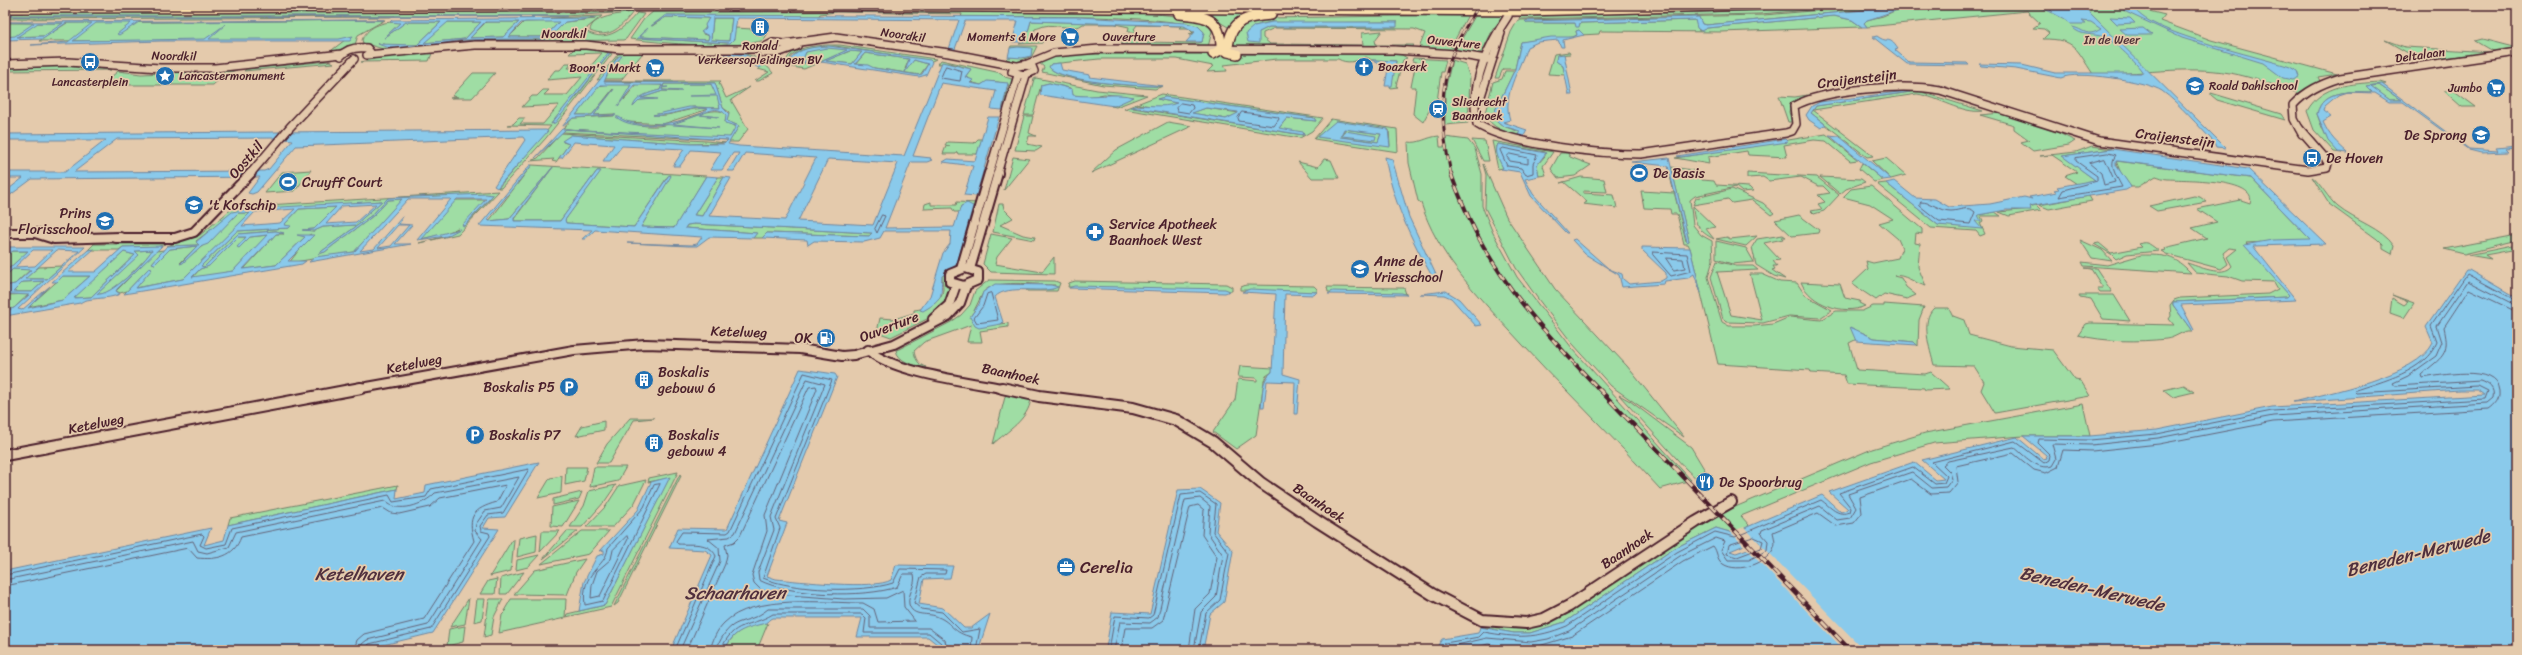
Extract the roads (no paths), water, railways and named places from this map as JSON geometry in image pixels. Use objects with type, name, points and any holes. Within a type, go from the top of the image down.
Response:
[{"type":"highway","points":[[5,8],[1024,6],[1432,11],[1632,10],[1759,5]]},
{"type":"highway","points":[[1024,6],[1182,14],[1214,23],[1220,30],[1220,38],[1226,46],[1241,52]]},
{"type":"highway","points":[[1213,54],[1226,46],[1230,32],[1237,24],[1262,16],[1432,11]]},
{"type":"highway","points":[[1203,49],[1212,47],[1220,38]]},
{"type":"street","points":[[1510,16],[1502,32],[1492,60],[1478,107],[1478,117],[1487,131],[1476,124],[1475,115],[1484,58],[1510,16]]},
{"type":"street","name":"Noordkil","points":[[786,46],[835,41],[956,59],[1018,72],[1029,65]]},
{"type":"street","points":[[772,43],[786,46],[772,54],[764,53],[761,48],[772,43]]},
{"type":"street","name":"Noordkil","points":[[369,53],[475,45],[586,45],[620,49],[761,48]]},
{"type":"street","name":"Ouverture","points":[[1029,65],[1044,55],[1064,51],[1203,49],[1226,46]]},
{"type":"street","points":[[360,48],[369,48],[369,53],[351,59],[342,55],[360,48]]},
{"type":"street","name":"Ouverture","points":[[1029,65],[1048,58],[1078,53],[1213,54],[1241,52],[1410,54],[1484,58],[1492,60]]},
{"type":"street","name":"Deltalaan","points":[[2318,168],[2320,159],[2294,119],[2294,105],[2310,89],[2327,82],[2517,52]]},
{"type":"street","name":"Noordkil","points":[[5,65],[68,64],[149,69],[212,69],[342,55]]},
{"type":"street","name":"Deltalaan","points":[[2327,82],[2378,78],[2517,57]]},
{"type":"street","name":"Oostkil","points":[[5,233],[35,233],[54,239],[151,238],[186,236],[198,228],[228,200],[287,132],[295,127],[296,122],[351,59]]},
{"type":"street","points":[[956,285],[966,286],[973,283],[980,277],[978,272],[966,269],[1018,72],[1034,71],[1029,65]]},
{"type":"street","name":"Craijensteijn","points":[[1487,131],[1519,141],[1594,152],[1641,154],[1786,133],[1792,131],[1796,124],[1794,106],[1807,98],[1907,86],[1940,90],[2099,141],[2250,161],[2318,168]]},
{"type":"street","name":"Ouverture","points":[[868,351],[940,314],[952,301],[956,285],[950,282],[949,277],[966,269]]},
{"type":"street","name":"Ouverture","points":[[833,354],[842,356],[894,344],[948,316],[960,303],[966,286]]},
{"type":"street","name":"Ketelweg","points":[[5,455],[496,363],[574,350],[645,344],[695,344],[800,349],[833,354]]},
{"type":"street","name":"Baanhoek","points":[[868,351],[877,358],[910,370],[1039,396],[1133,408],[1176,420],[1213,442],[1261,483],[1324,525],[1432,594],[1482,620],[1526,623],[1544,619],[1569,606],[1696,522],[1731,502]]},
{"type":"water","points":[[1917,5],[1941,5],[1907,8],[1894,11],[1867,20],[1864,23],[1867,27],[1862,27],[1852,20],[1834,16],[1707,28],[1701,31],[1697,28],[1695,20],[1580,23],[1579,27],[1576,27],[1575,23],[1527,23],[1525,21],[1699,17],[1702,24],[1706,25]]},
{"type":"water","points":[[2033,5],[2044,6],[2053,12],[2046,5],[2058,8],[2056,5],[2082,5],[2226,148],[2216,147],[2214,142],[2189,115],[2162,91],[2154,87],[2127,80],[2096,76],[2081,75],[2061,78],[2016,69],[1981,66],[1979,64],[2022,65],[2055,73],[2143,73],[2125,53],[2108,39],[2079,32],[2072,27],[2088,33],[2096,32],[2101,29],[2091,22],[2082,21],[2086,24],[2070,24],[2053,13]]},
{"type":"water","points":[[2117,5],[2136,5],[2134,7],[2142,16],[2158,26],[2205,43],[2290,67],[2297,71],[2299,77],[2293,80],[2283,78],[2263,63],[2182,38],[2126,12]]},
{"type":"water","points":[[666,15],[1080,17],[1187,23],[1198,26],[1204,32],[1202,42],[1186,42],[1195,32],[1184,26],[1031,21],[1025,42],[1012,42],[1018,21],[965,21],[955,49],[949,49],[959,20],[737,18],[734,39],[730,43],[637,38],[648,28],[640,37],[708,40],[709,36],[701,32],[706,28],[705,25],[709,18],[666,17],[651,26]],"holes":[[[713,18],[732,18],[729,41],[711,40]]]},
{"type":"water","points":[[5,16],[567,16],[75,17]]},
{"type":"water","points":[[2110,17],[2130,18],[2135,23],[2117,24]]},
{"type":"water","points":[[596,18],[565,22],[551,36],[545,39],[465,40],[410,49],[398,49],[378,44],[417,45],[441,22],[406,22],[384,38],[400,23],[390,22],[392,20]],"holes":[[[448,22],[481,22],[465,39],[424,43]],[[485,22],[519,22],[503,37],[470,38]],[[559,22],[545,37],[509,37],[521,23]]]},
{"type":"water","points":[[384,20],[139,22],[119,35],[117,34],[131,23],[96,23],[73,41],[205,39],[226,24],[209,39],[339,39],[353,36],[350,41],[161,41],[31,45],[68,42],[92,23],[66,23],[43,39],[5,40],[5,37],[15,36],[34,23],[5,22]],"holes":[[[38,23],[63,23],[44,36],[17,37]]]},
{"type":"water","points":[[1272,22],[1397,22],[1397,27],[1269,27],[1259,32],[1259,43],[1248,42],[1246,33],[1254,26]]},
{"type":"water","points":[[2143,28],[2152,35],[2127,35],[2120,29]]},
{"type":"water","points":[[1579,30],[1584,35],[1563,40],[1564,47],[1561,47],[1558,40],[1538,42],[1527,47],[1512,83],[1508,101],[1510,120],[1503,122],[1527,130],[1524,136],[1518,135],[1520,131],[1503,126],[1492,117],[1515,69],[1521,42],[1551,37],[1573,37],[1577,35],[1576,31]]},
{"type":"water","points":[[1877,36],[1881,39],[1892,42],[1898,49],[1895,50],[1909,62],[1967,63],[1969,65],[1907,64],[1873,37]]},
{"type":"water","points":[[829,46],[930,60],[932,62],[926,75],[919,77],[821,62],[847,50],[827,48],[806,52],[802,61],[815,61],[814,62],[788,64],[795,55],[805,49]],"holes":[[[849,51],[862,52],[852,64],[826,61]],[[865,53],[909,59],[905,72],[914,60],[928,64],[922,74],[918,75],[874,68],[868,65],[855,64]]]},
{"type":"water","points":[[1010,48],[1032,48],[1031,56],[1022,58],[1008,57]]},
{"type":"water","points":[[608,53],[610,53],[555,123],[551,124]]},
{"type":"water","points":[[723,54],[746,55],[764,65],[759,68],[737,57]]},
{"type":"water","points":[[1564,54],[1572,95],[1569,95],[1563,66],[1556,61],[1557,55]]},
{"type":"water","points":[[619,56],[622,56],[609,71],[604,82],[715,83],[723,108],[729,114],[727,121],[739,126],[728,144],[739,146],[904,156],[942,62],[971,69],[965,77],[973,80],[970,83],[981,85],[987,81],[1008,83],[1002,110],[991,109],[996,91],[941,83],[913,156],[931,158],[930,159],[932,160],[927,162],[911,162],[885,228],[954,227],[961,206],[967,203],[973,206],[957,264],[942,276],[939,299],[923,311],[920,310],[930,296],[943,253],[950,244],[951,231],[884,231],[880,238],[864,242],[814,241],[808,245],[807,240],[762,238],[767,233],[869,236],[872,233],[694,224],[687,225],[685,228],[757,233],[753,238],[709,237],[697,246],[688,246],[627,243],[692,245],[697,244],[702,237],[595,230],[585,239],[582,239],[592,230],[479,226],[530,165],[532,165],[488,219],[489,221],[509,219],[553,167],[514,218],[514,221],[560,221],[597,171],[601,171],[565,220],[566,223],[634,227],[669,175],[671,176],[641,227],[674,228],[706,176],[718,177],[694,215],[702,216],[724,177],[731,178],[709,216],[785,220],[816,158],[745,153],[734,171],[728,171],[739,153],[733,153],[722,170],[710,170],[721,152],[691,150],[680,166],[673,166],[684,149],[622,146],[610,161],[603,161],[614,145],[574,142],[562,158],[559,158],[569,144],[562,141],[571,135],[691,144],[724,144],[728,140],[575,130],[730,137],[736,126],[725,123],[726,115],[720,110],[711,110],[701,115],[719,117],[699,115],[690,118],[701,114],[708,109],[701,108],[653,115],[689,107],[720,108],[717,96],[689,96],[716,95],[711,84],[664,84],[662,87],[668,87],[662,88],[662,90],[682,91],[663,91],[641,98],[658,99],[640,100],[633,107],[637,100],[647,94],[660,90],[662,85],[634,85],[618,106],[631,85],[600,85],[576,115],[592,115],[614,89],[594,115],[616,115],[573,118],[562,127]],"holes":[[[828,159],[898,163],[873,225],[798,221]]]},
{"type":"water","points":[[1372,60],[1396,61],[1392,86],[1385,86],[1388,69]]},
{"type":"water","points":[[1060,63],[1062,70],[1090,75],[1089,77],[1163,86],[1138,86],[1084,80],[1056,72],[1049,67],[1051,64]]},
{"type":"water","points":[[1049,83],[1072,89],[1073,95],[1119,95],[1134,97],[1114,106],[1040,95],[1041,85]]},
{"type":"water","points":[[2382,84],[2469,149],[2498,151],[2496,148],[2517,146],[2517,148],[2505,149],[2508,152],[2481,153],[2469,150],[2403,102],[2389,102],[2375,93],[2349,92],[2372,92],[2366,86]],"holes":[[[2379,85],[2401,100],[2390,100],[2371,86]]]},
{"type":"water","points":[[1906,91],[1910,92],[1816,106],[1811,113],[1826,125],[1821,128],[1809,120],[1806,115],[1812,106],[1820,102]]},
{"type":"water","points":[[2346,92],[2338,95],[2325,106],[2323,111],[2331,117],[2323,122],[2328,132],[2348,153],[2338,152],[2328,141],[2317,114],[2320,106],[2325,100],[2339,93]]},
{"type":"water","points":[[1165,97],[1314,118],[1316,121],[1287,118],[1279,128],[1303,132],[1304,135],[1131,107],[1166,106],[1177,103],[1157,99]],"holes":[[[1206,108],[1238,112],[1226,119],[1192,113]]]},
{"type":"water","points":[[616,117],[638,124],[664,124],[690,118],[673,124],[719,128],[636,125]]},
{"type":"water","points":[[988,117],[999,117],[976,196],[964,195],[973,166],[943,162],[948,159],[975,161]]},
{"type":"water","points":[[1336,121],[1388,129],[1390,147],[1317,137]],"holes":[[[1344,129],[1381,134],[1378,142],[1340,137]]]},
{"type":"water","points":[[562,129],[566,129],[535,158]]},
{"type":"water","points":[[548,131],[497,188],[494,186],[525,140],[523,137],[296,146],[257,192],[252,194],[248,193],[260,177],[32,179],[5,199],[5,192],[23,178],[5,178],[5,172],[65,172],[106,140],[5,140],[5,134]],"holes":[[[274,138],[293,140],[269,169],[264,171],[74,172],[117,139]]]},
{"type":"water","points":[[1345,131],[1376,136],[1375,140],[1342,136]]},
{"type":"water","points":[[1829,135],[1839,136],[1891,179],[1883,180]]},
{"type":"water","points":[[1785,139],[1788,142],[1681,157],[1677,156]]},
{"type":"water","points":[[1498,144],[1546,153],[1537,165],[1539,176],[1525,179],[1533,194],[1568,233],[1566,233],[1531,196],[1520,172],[1501,169],[1503,168],[1497,153]]},
{"type":"water","points":[[2112,149],[2248,169],[2326,244],[2253,246],[2296,300],[2181,305],[2194,330],[2192,331],[2173,305],[2173,302],[2287,297],[2289,295],[2244,245],[2272,240],[2310,239],[2251,178],[2116,161],[2116,165],[2131,187],[2126,190],[2029,206],[2031,210],[2006,210],[1978,215],[1981,221],[1975,221],[1982,229],[1938,225],[1886,183],[1894,181],[1915,198],[1935,199],[1949,207],[1990,204],[2024,197],[2032,199],[2029,197],[2057,192],[2054,190],[2059,189],[2057,187],[2095,180],[2062,156]]},
{"type":"water","points":[[1385,157],[1392,159],[1409,217],[1438,279],[1433,278],[1403,219],[1388,173]]},
{"type":"water","points":[[1669,158],[1689,241],[1687,242],[1668,166],[1631,162]]},
{"type":"water","points":[[493,195],[464,226],[462,225],[486,199],[457,199],[422,239],[460,229],[447,236],[417,240],[451,199],[408,199],[360,251],[374,249],[403,216],[399,224],[412,225],[395,244],[411,244],[309,262],[315,257],[354,252],[402,199],[388,200],[374,215],[325,252],[318,254],[372,215],[388,198]],"holes":[[[398,225],[409,225],[391,246],[378,248]]]},
{"type":"water","points":[[382,201],[355,225],[323,227],[314,231],[302,230],[314,229],[336,207],[299,209],[284,225],[291,226],[289,228],[237,231],[201,266],[204,267],[238,234],[276,231],[284,233],[276,234],[243,269],[276,265],[305,237],[297,235],[314,235],[288,261],[306,261],[302,264],[124,294],[149,268],[152,269],[136,288],[183,279],[250,213],[238,213],[208,244],[200,247],[183,263],[180,264],[197,246],[170,249],[155,264],[152,263],[167,246],[199,245],[196,242],[232,212],[247,209]],"holes":[[[376,204],[356,222],[326,224],[342,206]],[[295,209],[280,223],[242,226],[255,212]],[[267,235],[233,271],[192,277],[200,269],[209,266],[238,237],[246,237],[237,247],[239,248],[250,237]]]},
{"type":"water","points":[[1575,239],[1608,268],[1585,254],[1572,240]]},
{"type":"water","points":[[162,246],[117,289],[116,291],[120,294],[87,300],[80,303],[5,316],[5,311],[14,308],[29,295],[11,294],[5,297],[5,286],[15,284],[31,270],[13,269],[5,276],[5,272],[28,251],[13,251],[5,256],[8,251],[5,251],[5,247],[85,247],[18,309],[22,310],[50,286],[28,308],[63,300],[90,276],[63,276],[57,282],[52,282],[88,250],[94,249],[68,272],[95,272],[123,247]],"holes":[[[33,250],[52,250],[35,266],[15,267]],[[57,250],[79,251],[47,279],[25,279]],[[152,250],[143,262],[119,284],[110,290],[97,294],[139,255],[135,251]],[[124,252],[135,255],[91,297],[74,298]],[[44,281],[32,292],[13,292],[23,282]]]},
{"type":"water","points":[[1642,247],[1690,248],[1701,293],[1694,274],[1688,278],[1665,281],[1664,284],[1622,287],[1619,275],[1610,269],[1622,274],[1623,279],[1629,284],[1661,281],[1666,278],[1666,273],[1642,250]]},
{"type":"water","name":"Beneden-Merwede","points":[[2466,270],[2469,270],[2517,298],[2517,650],[1435,650],[1442,639],[1478,633],[1480,627],[1514,633],[1530,633],[1565,622],[1675,548],[1716,528],[1733,533],[1822,495],[1841,512],[1848,509],[1829,492],[1914,462],[1936,480],[1944,479],[1922,460],[2017,437],[2043,459],[2047,458],[2046,455],[2023,436],[2090,436],[2157,430],[2272,407],[2485,395],[2478,390],[2459,390],[2293,402],[2370,382],[2410,365],[2424,355],[2433,343],[2426,327]],"holes":[[[1754,541],[1759,542],[1759,545],[1736,553],[1730,551]]]},
{"type":"water","points":[[995,284],[1051,285],[1058,287],[1044,290],[1017,290],[1001,293],[995,297],[1003,322],[1001,324],[979,328],[975,326],[970,317],[979,304],[983,292]]},
{"type":"water","points":[[1074,286],[1225,289],[1230,291],[1225,293],[1069,288]]},
{"type":"water","points":[[1250,289],[1317,292],[1314,295],[1285,294],[1283,374],[1300,379],[1297,414],[1294,414],[1295,382],[1267,381],[1264,407],[1261,407],[1264,383],[1268,375],[1272,372],[1276,294],[1242,292]]},
{"type":"water","points":[[1333,291],[1402,293],[1407,295],[1328,294]]},
{"type":"water","points":[[1446,291],[1459,299],[1482,325],[1476,326],[1451,298],[1444,295],[1420,294]]},
{"type":"water","points":[[1850,327],[1874,338],[1914,342],[1917,345],[1856,341]]},
{"type":"water","name":"Schaarhaven","points":[[800,369],[835,374],[837,377],[779,521],[787,523],[767,576],[776,579],[853,585],[882,583],[891,580],[896,565],[953,566],[950,578],[924,579],[919,604],[943,608],[964,628],[971,628],[990,614],[979,648],[1034,650],[938,650],[938,645],[928,637],[857,637],[862,618],[773,618],[766,623],[746,628],[736,634],[728,643],[725,650],[671,650],[712,555],[705,550],[669,548],[678,528],[727,529]]},
{"type":"water","name":"Ketelhaven","points":[[539,462],[505,517],[489,518],[483,528],[499,529],[433,633],[362,650],[5,650],[5,571],[211,528],[204,545],[224,540],[228,525],[397,489],[396,499],[425,493],[426,485]]},
{"type":"water","points":[[670,477],[605,605],[579,611],[584,582],[597,556],[604,554],[604,550],[600,551],[638,510],[651,482]]},
{"type":"water","points":[[1200,489],[1220,503],[1216,531],[1233,551],[1224,602],[1210,614],[1204,645],[1205,649],[1212,650],[1043,650],[1106,648],[1112,612],[1150,614],[1178,490]]},
{"type":"tunnel","points":[[1512,16],[1521,5]]},
{"type":"railway","points":[[1451,174],[1445,142],[1443,95],[1449,63],[1457,42],[1479,5]]},
{"type":"railway","points":[[1451,173],[1475,231],[1505,280],[1540,326],[1599,389]]},
{"type":"railway","points":[[1598,388],[1850,650]]},
{"type":"place","name":"Ronald Verkeersopleidingen BV","points":[[760,27]]},
{"type":"place","name":"Moments & More","points":[[1070,37]]},
{"type":"place","name":"Lancasterplein","points":[[90,62]]},
{"type":"place","name":"Boazkerk","points":[[1364,67]]},
{"type":"place","name":"Boon's Markt","points":[[655,68]]},
{"type":"place","name":"Lancastermonument","points":[[165,76]]},
{"type":"place","name":"Roald Dahlschool","points":[[2195,86]]},
{"type":"place","name":"Jumbo","points":[[2496,88]]},
{"type":"place","name":"Sliedrecht Baanhoek","points":[[1438,109]]},
{"type":"place","name":"De Sprong","points":[[2481,135]]},
{"type":"place","name":"De Hoven","points":[[2312,158]]},
{"type":"place","name":"De Basis","points":[[1639,173]]},
{"type":"place","name":"Cruyff Court","points":[[288,182]]},
{"type":"place","name":"'t Kofschip","points":[[194,205]]},
{"type":"place","name":"Prins Florisschool","points":[[105,221]]},
{"type":"place","name":"Service Apotheek Baanhoek West","points":[[1095,232]]},
{"type":"place","name":"Anne de Vriesschool","points":[[1360,269]]},
{"type":"place","name":"OK","points":[[826,338]]},
{"type":"place","name":"Boskalis gebouw 6","points":[[644,380]]},
{"type":"place","name":"Boskalis P5","points":[[569,387]]},
{"type":"place","name":"Boskalis P7","points":[[475,435]]},
{"type":"place","name":"Boskalis gebouw 4","points":[[654,443]]},
{"type":"place","name":"De Spoorbrug","points":[[1705,482]]},
{"type":"place","name":"Cerelia","points":[[1066,567]]},
{"type":"park label","name":"In de Weer","points":[[2112,40]]}]
